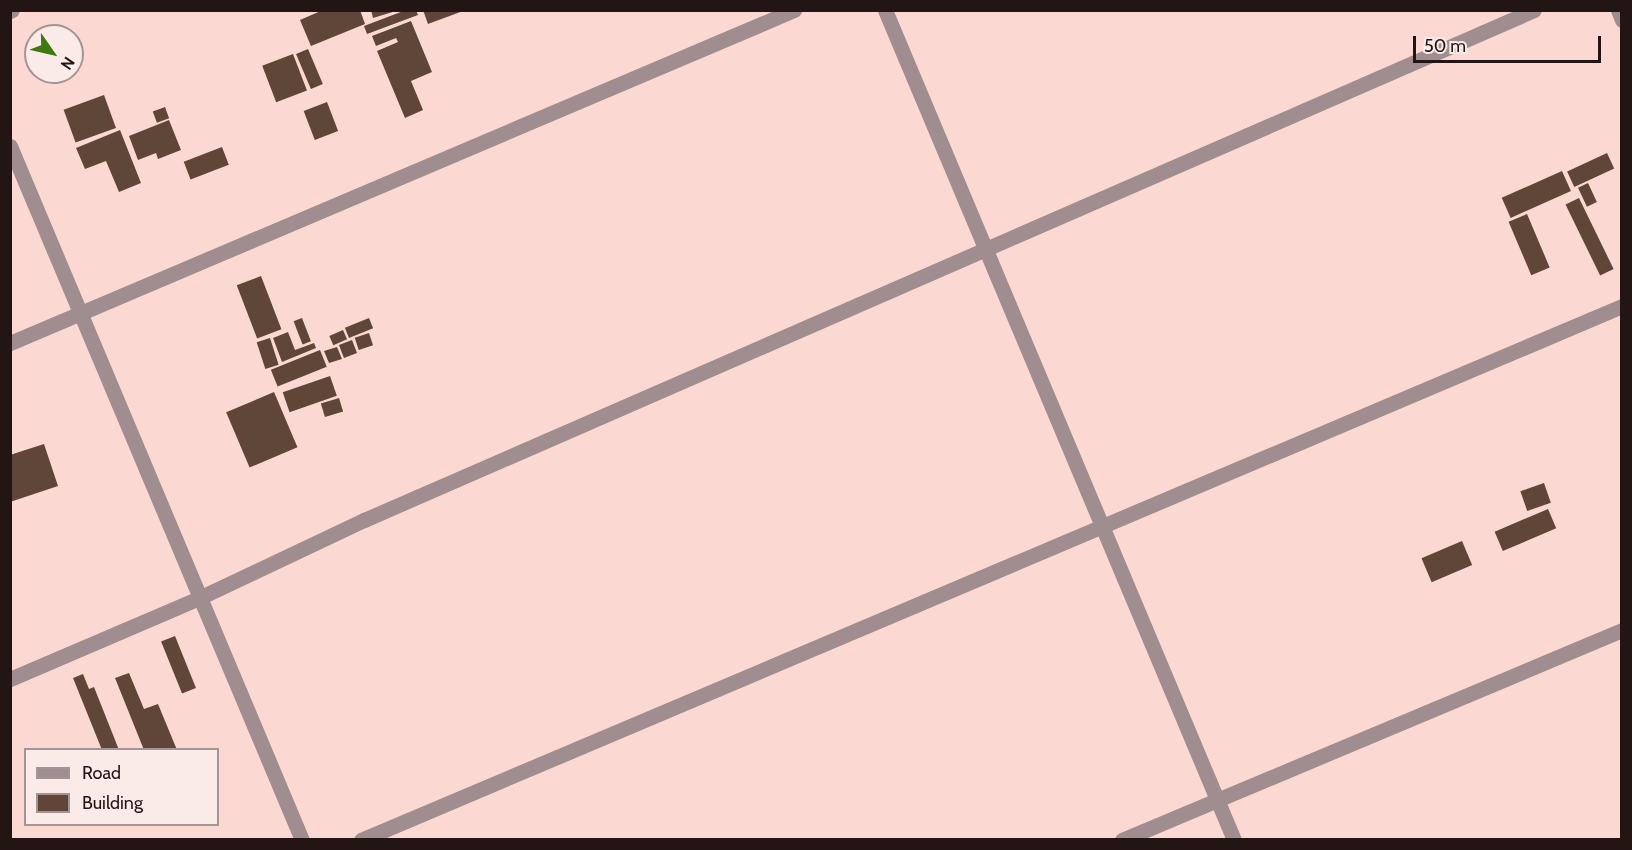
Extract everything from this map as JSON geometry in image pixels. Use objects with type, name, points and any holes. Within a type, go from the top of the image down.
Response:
[{"type":"street","points":[[10,343],[794,10]]},
{"type":"street","points":[[885,10],[1234,840]]},
{"type":"street","points":[[10,679],[201,597],[364,520],[1533,10]]},
{"type":"street","points":[[1618,10],[1622,20]]},
{"type":"street","points":[[10,146],[302,840]]},
{"type":"street","points":[[361,840],[1622,306]]},
{"type":"street","points":[[1122,840],[1622,630]]},
{"type":"building","points":[[323,10],[360,10],[365,24],[311,46],[300,20]]},
{"type":"building","points":[[371,10],[396,10],[396,11],[373,18]]},
{"type":"building","points":[[406,10],[416,10],[418,15],[367,34],[364,26]]},
{"type":"building","points":[[423,10],[463,10],[463,11],[428,24]]},
{"type":"building","points":[[411,21],[432,72],[411,81],[423,110],[405,118],[377,51],[398,42],[396,38],[376,46],[372,36]]},
{"type":"building","points":[[308,49],[323,84],[311,89],[296,54]]},
{"type":"building","points":[[293,54],[307,90],[276,102],[262,66]]},
{"type":"building","points":[[104,95],[116,128],[76,143],[64,110]]},
{"type":"building","points":[[327,102],[338,131],[315,140],[304,111]]},
{"type":"building","points":[[165,107],[169,118],[157,123],[153,111]]},
{"type":"building","points":[[169,120],[181,150],[158,159],[156,153],[138,160],[129,136]]},
{"type":"building","points":[[120,130],[141,183],[119,192],[106,161],[85,169],[76,148]]},
{"type":"building","points":[[222,147],[229,165],[191,179],[184,162]]},
{"type":"building","points":[[1607,153],[1614,168],[1574,187],[1567,172]]},
{"type":"building","points":[[1562,171],[1571,191],[1511,218],[1502,198]]},
{"type":"building","points":[[1588,183],[1597,202],[1587,207],[1578,188]]},
{"type":"building","points":[[1579,198],[1614,269],[1600,276],[1566,205]]},
{"type":"building","points":[[1527,214],[1550,267],[1531,275],[1509,222]]},
{"type":"building","points":[[261,276],[281,329],[257,339],[237,285]]},
{"type":"building","points":[[302,318],[311,341],[303,345],[294,321]]},
{"type":"building","points":[[369,318],[373,328],[349,338],[345,328]]},
{"type":"building","points":[[343,330],[347,339],[333,345],[329,336]]},
{"type":"building","points":[[288,332],[295,350],[314,343],[316,348],[282,362],[273,338]]},
{"type":"building","points":[[369,333],[373,345],[359,350],[355,338]]},
{"type":"building","points":[[270,338],[279,365],[265,369],[257,342]]},
{"type":"building","points":[[352,340],[357,353],[344,358],[339,345]]},
{"type":"building","points":[[337,347],[342,359],[329,363],[324,351]]},
{"type":"building","points":[[320,350],[327,367],[278,387],[271,370]]},
{"type":"building","points":[[330,376],[337,396],[290,412],[283,392]]},
{"type":"building","points":[[274,392],[297,447],[250,468],[226,412]]},
{"type":"building","points":[[339,398],[343,411],[325,417],[321,404]]},
{"type":"building","points":[[44,444],[58,486],[10,502],[10,455]]},
{"type":"building","points":[[1544,483],[1551,503],[1527,511],[1520,491]]},
{"type":"building","points":[[1548,509],[1556,528],[1503,551],[1495,532]]},
{"type":"building","points":[[1462,541],[1472,565],[1432,582],[1421,558]]},
{"type":"building","points":[[175,636],[196,688],[182,694],[161,642]]},
{"type":"building","points":[[129,673],[144,709],[158,704],[176,748],[143,748],[115,678]]},
{"type":"building","points":[[83,674],[89,689],[94,687],[118,748],[101,748],[73,678]]}]
